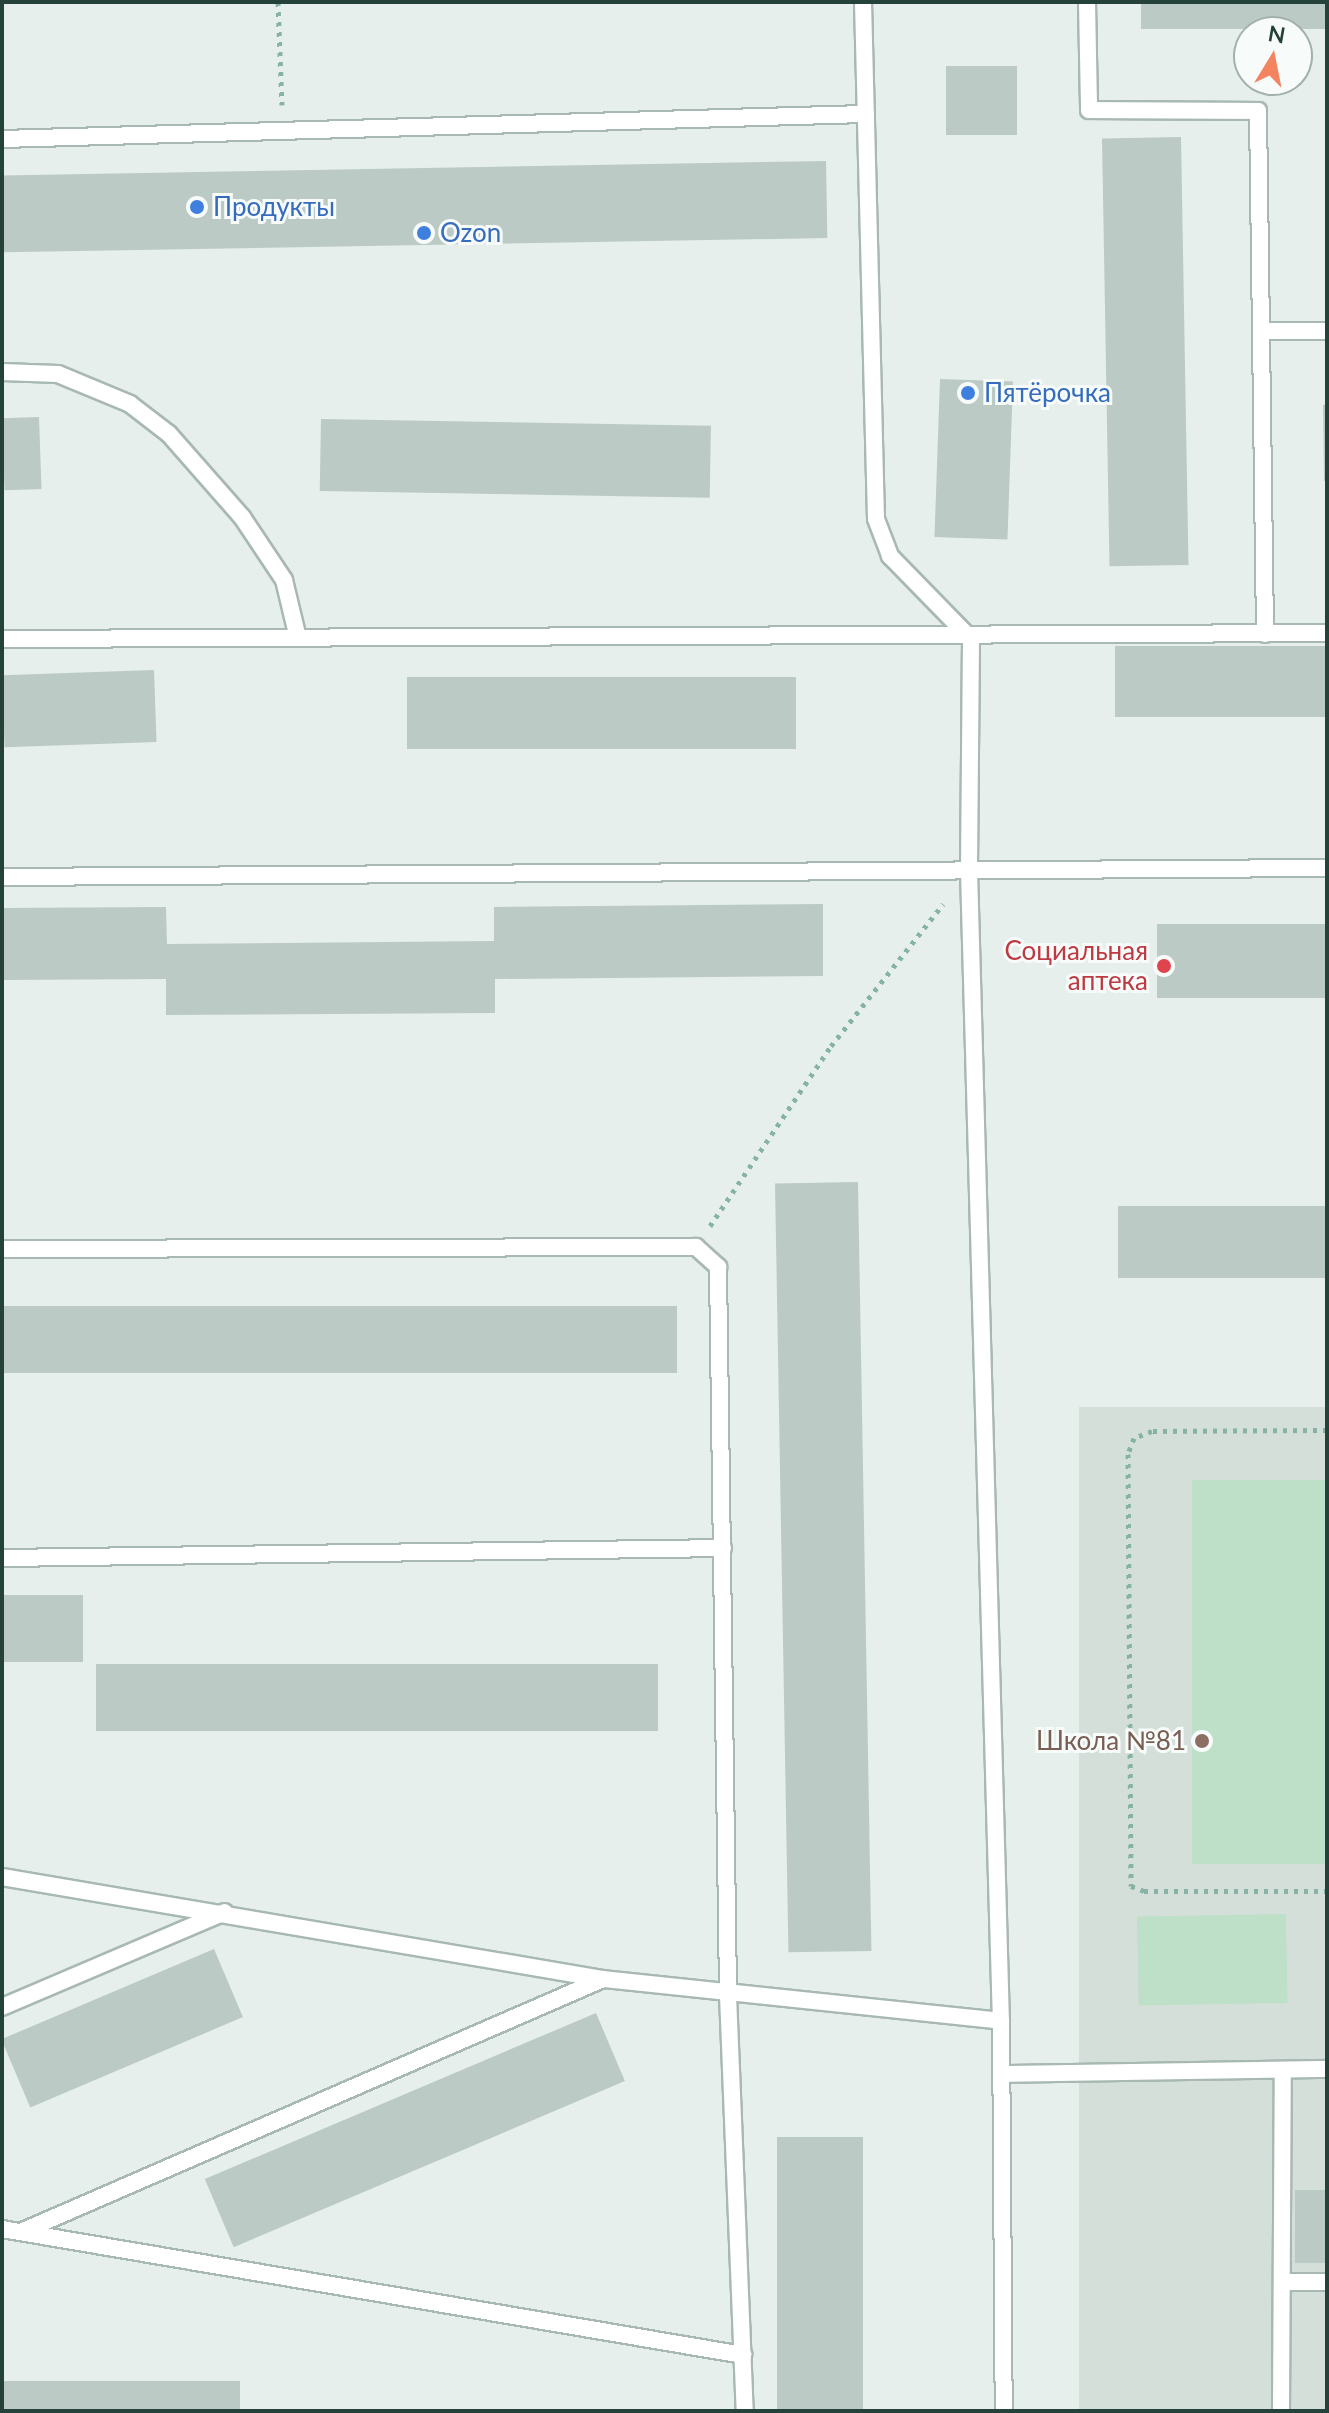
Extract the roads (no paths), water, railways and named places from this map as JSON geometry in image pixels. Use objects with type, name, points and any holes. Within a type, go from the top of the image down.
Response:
[{"type":"lane","points":[[863,2],[876,519],[890,556],[971,639],[969,871],[1001,2021],[1004,2411]]},
{"type":"lane","points":[[1087,2],[1089,110],[1258,111],[1265,634]]},
{"type":"lane","points":[[2,139],[866,114]]},
{"type":"lane","points":[[1261,331],[1327,331]]},
{"type":"lane","points":[[2,372],[58,374],[130,404],[169,434],[242,517],[284,580],[297,634]]},
{"type":"lane","points":[[2,639],[297,634],[971,639],[1327,633]]},
{"type":"lane","points":[[2,877],[1327,868]]},
{"type":"lane","points":[[2,1249],[696,1247],[718,1267],[728,1995],[745,2411]]},
{"type":"lane","points":[[2,1558],[723,1548]]},
{"type":"lane","points":[[2,1877],[225,1911],[603,1979],[728,1995],[1001,2021]]},
{"type":"lane","points":[[2,2007],[225,1911]]},
{"type":"lane","points":[[22,2232],[603,1979]]},
{"type":"lane","points":[[1001,2074],[1327,2069]]},
{"type":"lane","points":[[1281,2411],[1283,2070]]},
{"type":"lane","points":[[2,2229],[743,2355]]},
{"type":"lane","points":[[1282,2282],[1327,2282]]},
{"type":"place","name":"Продукты","points":[[197,207]]},
{"type":"place","name":"Ozon","points":[[424,233]]},
{"type":"place","name":"Пятёрочка","points":[[968,393]]},
{"type":"place","name":"Социальная аптека","points":[[1164,966]]},
{"type":"place","name":"Школа №81","points":[[1202,1741]]}]
